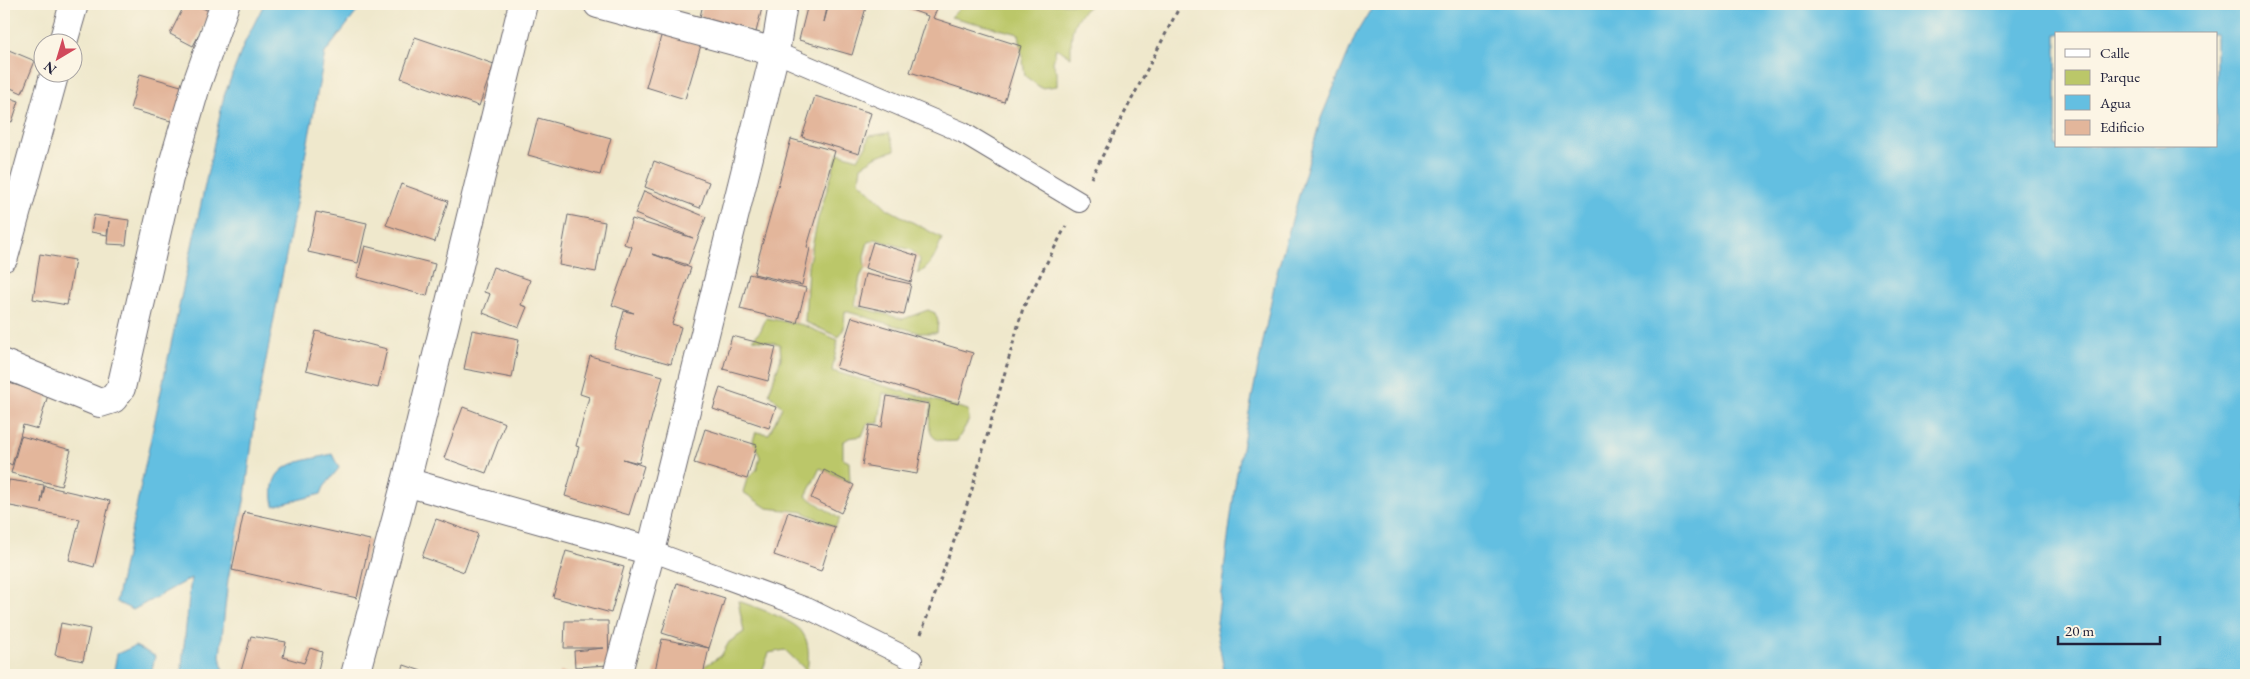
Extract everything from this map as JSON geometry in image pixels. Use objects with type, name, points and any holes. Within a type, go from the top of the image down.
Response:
[{"type":"street","points":[[66,32],[74,4]]},
{"type":"street","points":[[4,364],[100,403],[113,399],[121,388],[169,178],[196,86],[225,4]]},
{"type":"street","points":[[355,675],[406,482],[523,4]]},
{"type":"street","points":[[598,4],[775,52]]},
{"type":"street","points":[[617,675],[652,551],[775,52],[783,4]]},
{"type":"street","points":[[4,257],[52,82]]},
{"type":"street","points":[[406,482],[652,551]]},
{"type":"lane","points":[[775,52],[962,132],[1078,202]]},
{"type":"lane","points":[[652,551],[810,609],[912,660]]},
{"type":"path","points":[[912,660],[971,493],[1023,308],[1182,4]]},
{"type":"green space","points":[[964,4],[1092,4],[1080,15],[1074,26],[1071,40],[1071,57],[1056,48],[1053,63],[1057,72],[1057,86],[1041,88],[1025,76],[1019,34],[951,17]]},
{"type":"green space","points":[[889,133],[895,150],[877,156],[861,166],[859,181],[888,209],[942,238],[936,254],[930,263],[918,274],[920,259],[911,250],[875,239],[868,242],[864,256],[865,268],[860,277],[855,306],[903,319],[928,310],[935,313],[938,321],[937,333],[920,333],[845,311],[844,328],[839,337],[805,322],[808,266],[818,219],[838,153],[858,159],[866,146],[869,136]]},
{"type":"green space","points":[[766,318],[803,325],[838,340],[832,371],[968,410],[969,420],[957,441],[939,440],[931,433],[931,403],[883,393],[879,423],[867,424],[862,436],[849,438],[843,442],[843,459],[849,462],[850,482],[820,468],[806,496],[840,519],[835,527],[803,512],[767,508],[743,492],[747,479],[757,469],[760,457],[753,440],[756,432],[769,434],[782,407],[769,393],[781,358],[780,344],[753,339],[761,330]]},
{"type":"green space","points":[[738,601],[773,614],[798,627],[805,636],[808,646],[807,671],[785,650],[769,653],[763,669],[764,675],[690,675],[721,656],[729,642],[744,632]]},
{"type":"water","points":[[264,4],[363,4],[325,53],[256,412],[245,497],[228,579],[220,656],[224,675],[181,675],[191,578],[133,610],[116,602],[224,96],[244,44]]},
{"type":"water","points":[[1374,4],[2246,4],[2246,675],[1225,675],[1216,629],[1236,478],[1276,276],[1321,118],[1356,34]]},
{"type":"water","points":[[332,454],[339,468],[324,487],[321,494],[274,506],[273,491],[275,480],[280,472],[287,466]]},
{"type":"water","points":[[135,646],[155,656],[151,675],[113,675],[117,654]]},
{"type":"building","points":[[185,4],[194,4],[211,12],[193,46],[170,34]]},
{"type":"building","points":[[703,4],[763,4],[756,32],[700,17]]},
{"type":"building","points":[[808,4],[827,8],[824,22],[829,4],[867,4],[852,55],[799,40]]},
{"type":"building","points":[[894,4],[939,4],[933,18],[1021,46],[1004,102],[910,72],[928,16]]},
{"type":"building","points":[[662,33],[701,45],[685,99],[646,87]]},
{"type":"building","points":[[415,37],[494,64],[479,106],[401,78]]},
{"type":"building","points":[[4,48],[32,60],[32,68],[22,93],[4,85]]},
{"type":"building","points":[[140,74],[191,89],[181,124],[130,109]]},
{"type":"building","points":[[4,96],[19,101],[12,122],[4,119]]},
{"type":"building","points":[[815,96],[871,113],[859,154],[802,137]]},
{"type":"building","points":[[538,118],[611,138],[600,175],[528,155]]},
{"type":"building","points":[[791,139],[835,151],[807,247],[810,248],[802,285],[754,274]]},
{"type":"building","points":[[654,161],[709,182],[700,208],[645,187]]},
{"type":"building","points":[[401,184],[448,201],[435,242],[386,225]]},
{"type":"building","points":[[4,188],[12,191],[4,215]]},
{"type":"building","points":[[644,191],[706,217],[688,265],[652,254],[691,268],[672,324],[681,327],[671,364],[614,348],[624,311],[634,313],[612,305],[632,247],[624,244],[632,219],[693,238],[635,214]]},
{"type":"building","points":[[316,212],[367,223],[358,263],[308,252]]},
{"type":"building","points":[[94,215],[129,220],[126,245],[107,244],[109,221],[107,235],[91,232]]},
{"type":"building","points":[[568,215],[605,222],[596,272],[559,265]]},
{"type":"building","points":[[873,242],[918,256],[911,282],[865,268]]},
{"type":"building","points":[[365,246],[435,264],[427,296],[357,277]]},
{"type":"building","points":[[40,254],[75,260],[67,305],[33,299]]},
{"type":"building","points":[[493,267],[530,280],[521,305],[527,307],[519,327],[483,313],[490,294],[484,292]]},
{"type":"building","points":[[749,274],[806,288],[797,323],[740,309]]},
{"type":"building","points":[[865,274],[911,284],[904,315],[858,305]]},
{"type":"building","points":[[852,317],[973,353],[958,404],[836,368]]},
{"type":"building","points":[[472,330],[519,339],[512,378],[464,369]]},
{"type":"building","points":[[316,331],[387,349],[378,388],[306,370]]},
{"type":"building","points":[[732,336],[776,347],[768,381],[723,369]]},
{"type":"building","points":[[590,356],[663,376],[639,463],[623,459],[644,466],[629,515],[565,496],[579,447],[576,446],[589,397],[580,394]]},
{"type":"building","points":[[6,382],[48,395],[38,429],[23,425],[12,465],[8,463],[4,475],[4,391]]},
{"type":"building","points":[[720,388],[776,407],[769,428],[713,409]]},
{"type":"building","points":[[887,396],[929,404],[917,474],[862,465],[869,425],[882,427]]},
{"type":"building","points":[[463,407],[505,423],[486,473],[444,458]]},
{"type":"building","points":[[705,429],[757,445],[747,479],[694,463]]},
{"type":"building","points":[[21,436],[71,450],[61,486],[11,473]]},
{"type":"building","points":[[824,470],[854,485],[841,513],[811,498]]},
{"type":"building","points":[[9,480],[44,485],[41,503],[45,486],[110,501],[94,567],[69,560],[80,519],[5,505]]},
{"type":"building","points":[[244,512],[370,540],[357,598],[232,570]]},
{"type":"building","points":[[788,512],[835,527],[821,571],[774,555]]},
{"type":"building","points":[[436,519],[478,534],[464,572],[422,557]]},
{"type":"building","points":[[566,551],[624,567],[611,613],[553,597]]},
{"type":"building","points":[[677,583],[725,598],[709,648],[662,633]]},
{"type":"building","points":[[565,621],[608,621],[609,665],[575,667],[574,651],[604,648],[564,648]]},
{"type":"building","points":[[61,623],[90,629],[83,661],[55,655]]},
{"type":"building","points":[[251,636],[286,642],[283,657],[304,663],[310,648],[322,652],[317,675],[259,675],[241,671]]},
{"type":"building","points":[[662,639],[709,648],[703,675],[654,675]]},
{"type":"building","points":[[404,665],[433,675],[400,675]]},
{"type":"building","points":[[561,671],[571,675],[559,675]]}]
